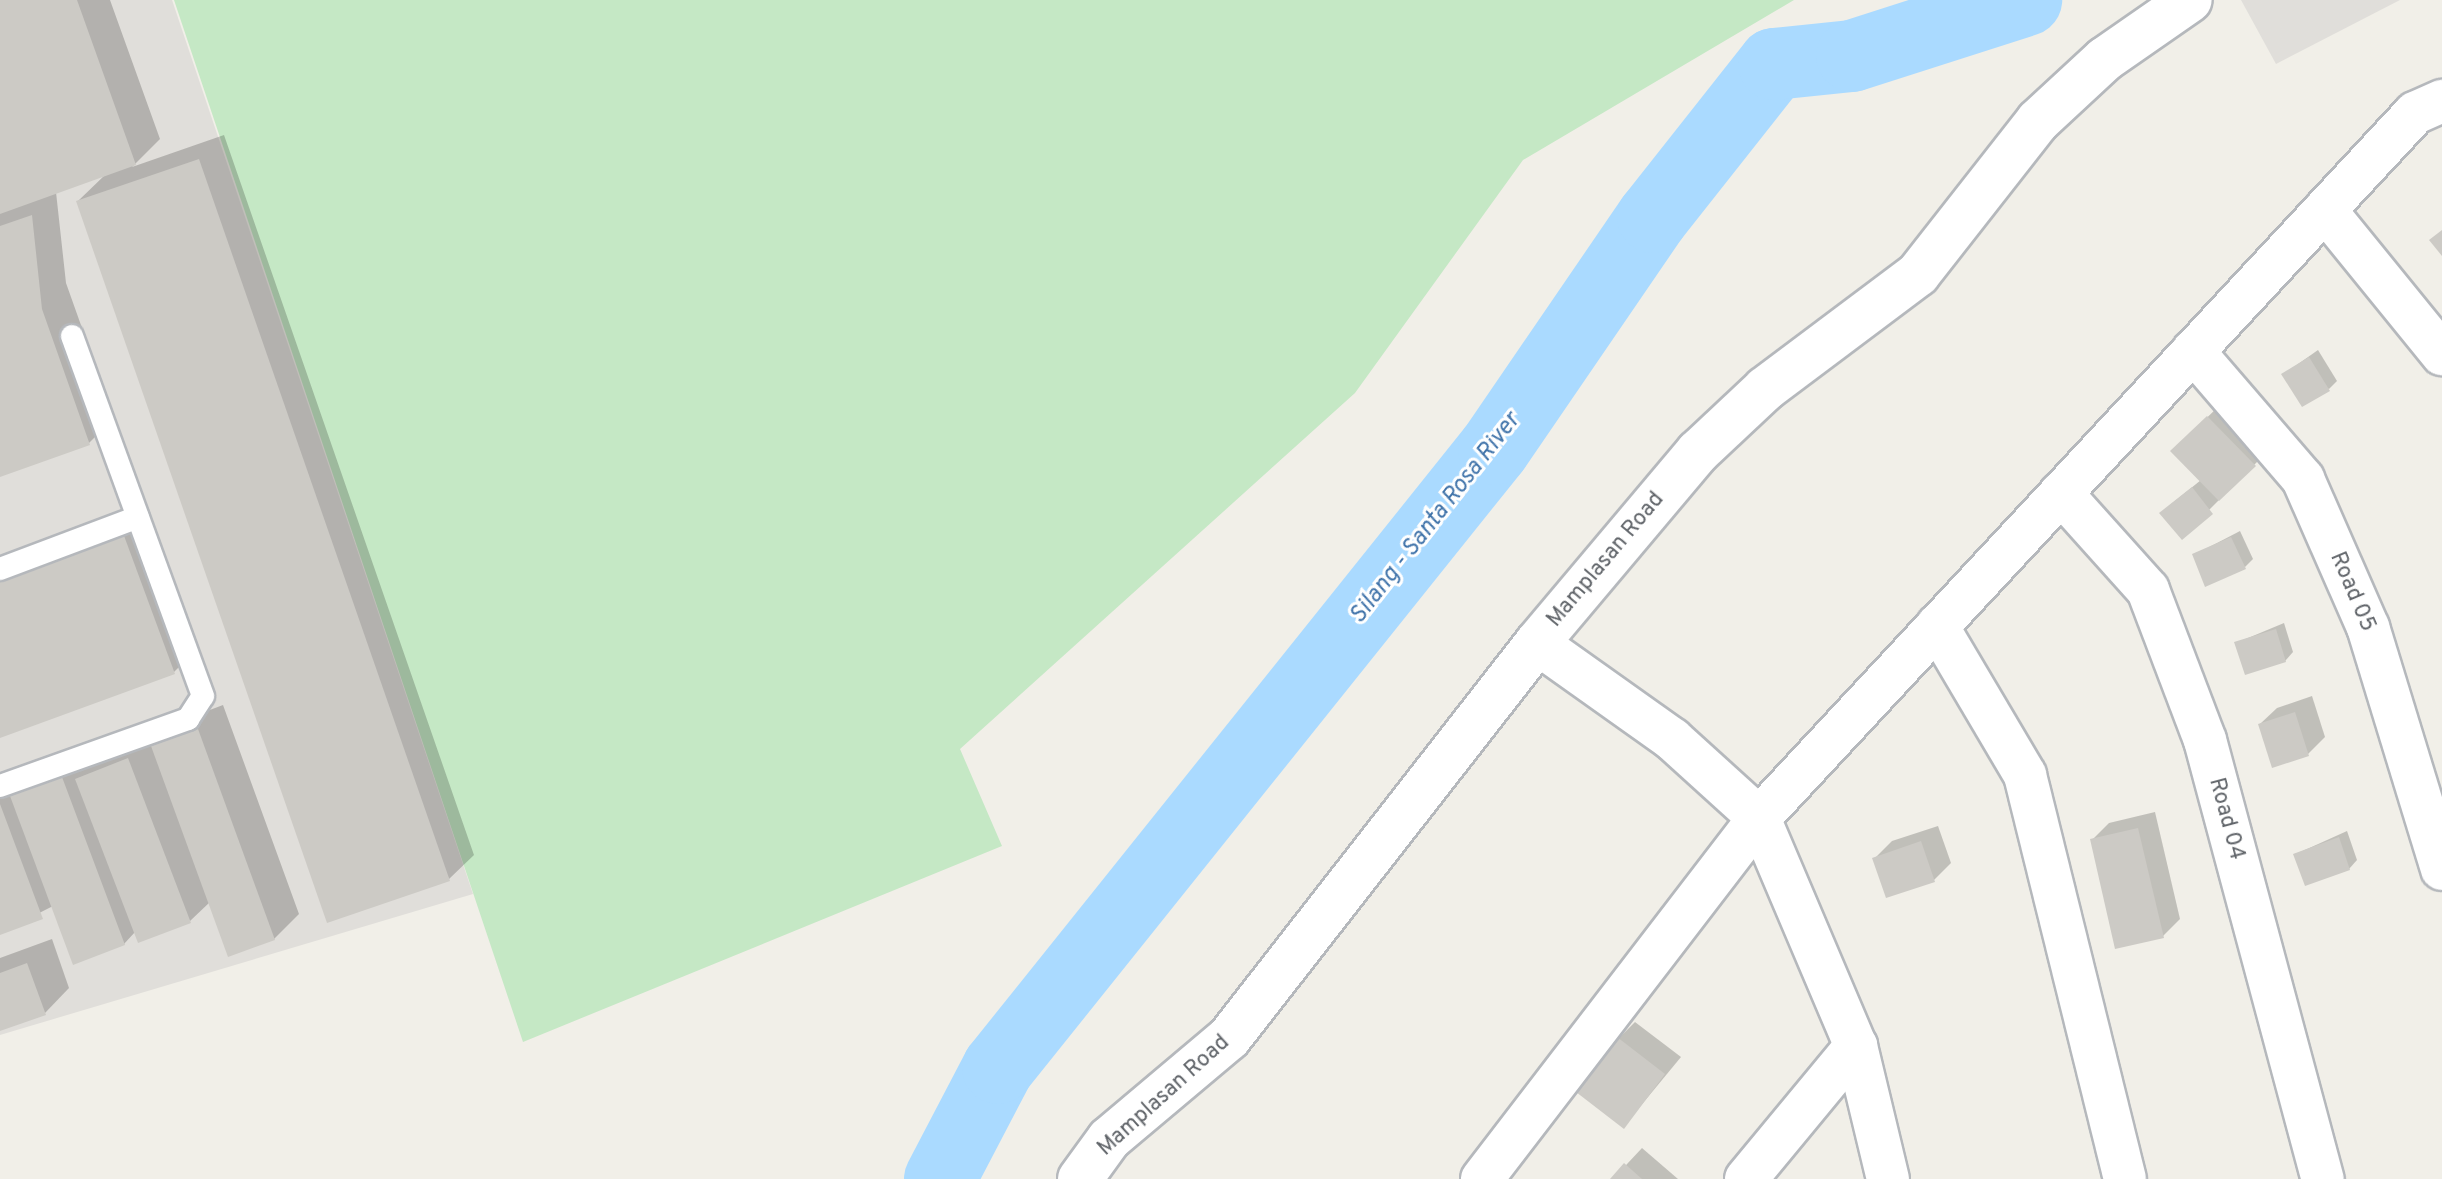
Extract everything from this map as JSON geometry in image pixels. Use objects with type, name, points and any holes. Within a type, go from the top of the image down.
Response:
[{"type":"street","name":"Mamplasan Road","points":[[1080,1179],[1109,1139],[1229,1038],[1537,643],[1698,452],[1765,389],[1918,274],[2038,121],[2105,59],[2190,0]]},
{"type":"street","points":[[1482,1179],[1759,818],[2415,113],[2442,101]]},
{"type":"street","points":[[2325,210],[2442,354]]},
{"type":"street","name":"Road 05","points":[[2193,351],[2303,479],[2368,627],[2442,869]]},
{"type":"street","name":"Road 04","points":[[2061,493],[2148,590],[2205,740],[2323,1179]]},
{"type":"street","points":[[1937,626],[2025,775],[2125,1179]]},
{"type":"street","points":[[1537,643],[1672,739],[1759,818],[1856,1046],[1888,1179]]},
{"type":"street","points":[[1746,1179],[1856,1046]]},
{"type":"lane","points":[[0,786],[200,709],[203,696],[72,336]]},
{"type":"lane","points":[[0,569],[138,517]]},
{"type":"shaded area","points":[[0,0],[172,0],[473,894],[0,1035]]},
{"type":"shaded area","points":[[2241,0],[2400,0],[2276,64]]},
{"type":"green space","points":[[174,0],[1794,0],[1523,160],[1355,393],[960,749],[1002,846],[523,1042]]},
{"type":"building","points":[[0,0],[77,0],[136,165],[0,214]]},
{"type":"building","points":[[199,159],[450,881],[327,923],[76,201]]},
{"type":"building","points":[[32,215],[42,309],[90,445],[0,477],[0,226]]},
{"type":"building","points":[[2442,230],[2442,256],[2429,240]]},
{"type":"building","points":[[2309,357],[2330,391],[2302,407],[2281,374]]},
{"type":"building","points":[[2207,416],[2256,466],[2219,501],[2170,451]]},
{"type":"building","points":[[2192,487],[2213,514],[2182,540],[2159,513]]},
{"type":"building","points":[[123,533],[175,674],[0,738],[0,578]]},
{"type":"building","points":[[2231,537],[2246,569],[2205,587],[2192,554]]},
{"type":"building","points":[[2276,629],[2286,662],[2245,675],[2234,642]]},
{"type":"building","points":[[2295,712],[2309,756],[2272,768],[2258,724]]},
{"type":"building","points":[[198,729],[275,940],[228,957],[151,746]]},
{"type":"building","points":[[128,758],[191,923],[138,943],[75,779]]},
{"type":"building","points":[[62,777],[125,945],[73,965],[10,796]]},
{"type":"building","points":[[0,804],[43,919],[0,935]]},
{"type":"building","points":[[2138,828],[2164,938],[2115,949],[2090,839]]},
{"type":"building","points":[[2339,837],[2350,870],[2305,886],[2293,854]]},
{"type":"building","points":[[1921,841],[1935,882],[1886,898],[1872,858]]},
{"type":"building","points":[[27,963],[46,1015],[0,1031],[0,973]]},
{"type":"building","points":[[1617,1037],[1665,1074],[1624,1129],[1576,1092]]},
{"type":"building","points":[[1624,1163],[1642,1179],[1610,1179]]},
{"type":"waterway","name":"Silang - Santa Rosa River","points":[[940,1179],[998,1068],[1494,449],[1653,217],[1774,64],[1852,56],[2026,0]]}]
